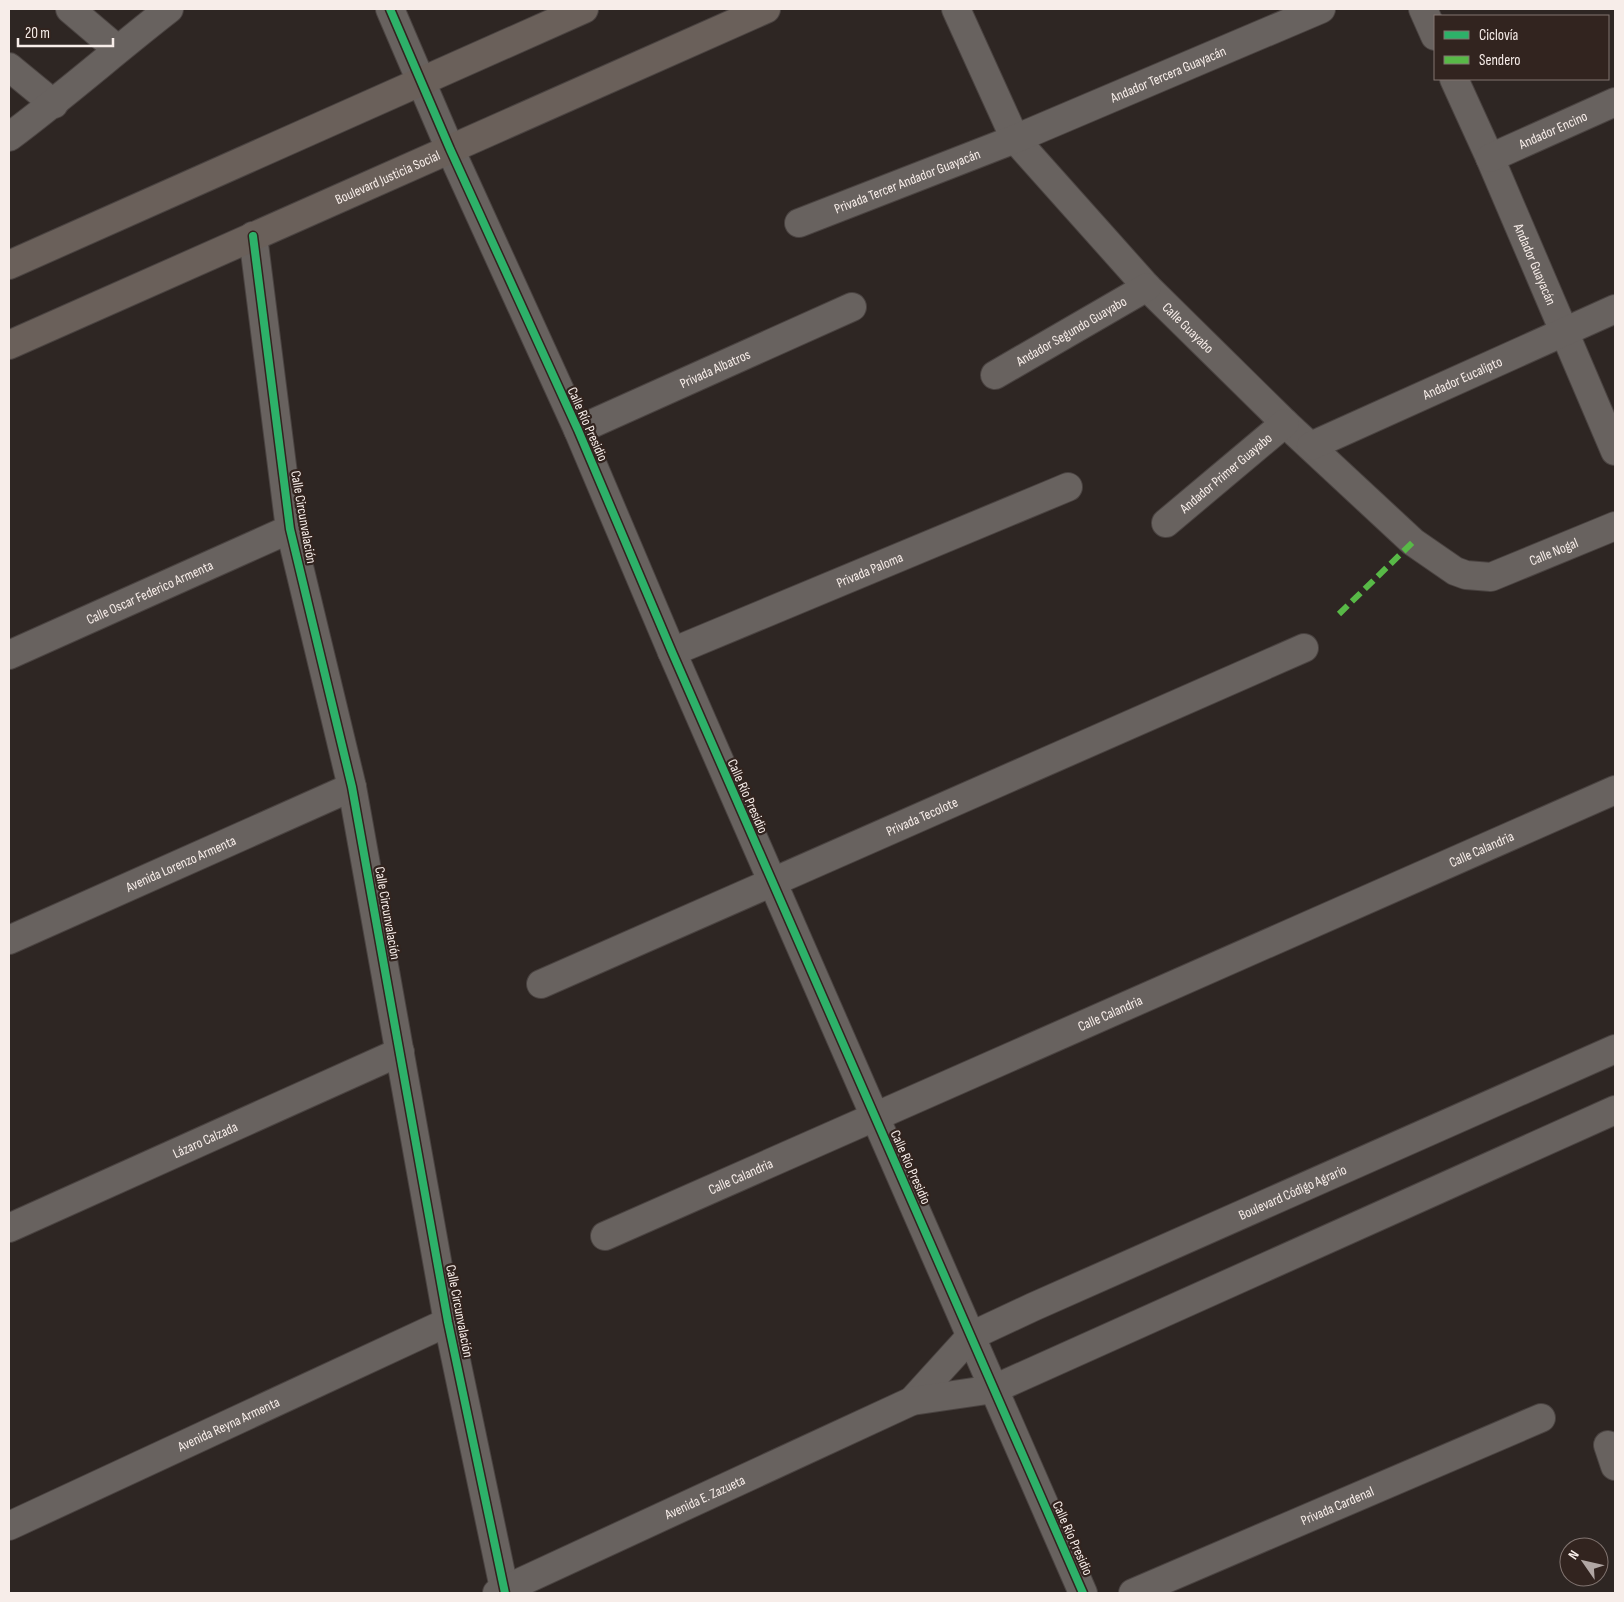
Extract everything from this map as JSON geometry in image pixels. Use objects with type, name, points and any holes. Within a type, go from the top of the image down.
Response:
[{"type":"main road","points":[[9,265],[584,9]]},
{"type":"main road","name":"Boulevard Justicia Social","points":[[9,345],[766,9]]},
{"type":"street","points":[[70,9],[117,49]]},
{"type":"street","points":[[9,137],[54,104],[117,49],[169,9]]},
{"type":"street","name":"Calle Río Presidio","points":[[390,9],[450,149],[578,430],[672,652],[1083,1593]]},
{"type":"street","name":"Calle Guayabo","points":[[956,9],[1015,139],[1147,287],[1285,422],[1413,542],[1455,571],[1491,577]]},
{"type":"street","name":"Andador Tercera Guayacán","points":[[1015,139],[1321,9]]},
{"type":"street","points":[[1423,9],[1434,34]]},
{"type":"street","points":[[9,67],[54,104]]},
{"type":"street","name":"Andador Guayacán","points":[[1454,80],[1490,158],[1615,451]]},
{"type":"street","name":"Andador Encino","points":[[1490,158],[1615,102]]},
{"type":"street","name":"Privada Tercer Andador Guayacán","points":[[799,223],[1015,139]]},
{"type":"street","name":"Calle Circunvalación","points":[[253,236],[290,529],[352,786],[448,1322],[502,1592]]},
{"type":"street","name":"Andador Segundo Guayabo","points":[[995,375],[1147,287]]},
{"type":"street","name":"Privada Albatros","points":[[578,430],[852,308]]},
{"type":"street","name":"Andador Eucalipto","points":[[1311,446],[1615,309]]},
{"type":"street","name":"Andador Primer Guayabo","points":[[1166,523],[1285,422]]},
{"type":"street","name":"Privada Paloma","points":[[672,652],[1068,486]]},
{"type":"street","name":"Calle Nogal","points":[[1491,577],[1615,526]]},
{"type":"street","name":"Calle Oscar Federico Armenta","points":[[9,655],[290,529]]},
{"type":"street","name":"Privada Tecolote","points":[[541,984],[1304,648]]},
{"type":"street","name":"Avenida Lorenzo Armenta","points":[[9,940],[352,786]]},
{"type":"street","name":"Calle Calandria","points":[[605,1236],[1615,790]]},
{"type":"street","name":"Boulevard Código Agrario","points":[[971,1336],[1615,1049]]},
{"type":"street","name":"Lázaro Calzada","points":[[9,1228],[400,1052]]},
{"type":"street","points":[[994,1388],[1615,1110]]},
{"type":"street","name":"Avenida Reyna Armenta","points":[[9,1526],[448,1322]]},
{"type":"street","name":"Avenida E. Zazueta","points":[[912,1401],[971,1336]]},
{"type":"street","name":"Avenida E. Zazueta","points":[[502,1592],[912,1401],[994,1388]]},
{"type":"street","name":"Privada Cardenal","points":[[1133,1593],[1541,1418]]},
{"type":"marked path","points":[[1339,614],[1413,542]]},
{"type":"cycle path","points":[[390,9],[450,149],[578,430],[672,652],[1083,1593]]},
{"type":"cycle path","points":[[253,236],[290,529],[352,787],[448,1322],[505,1593]]}]
